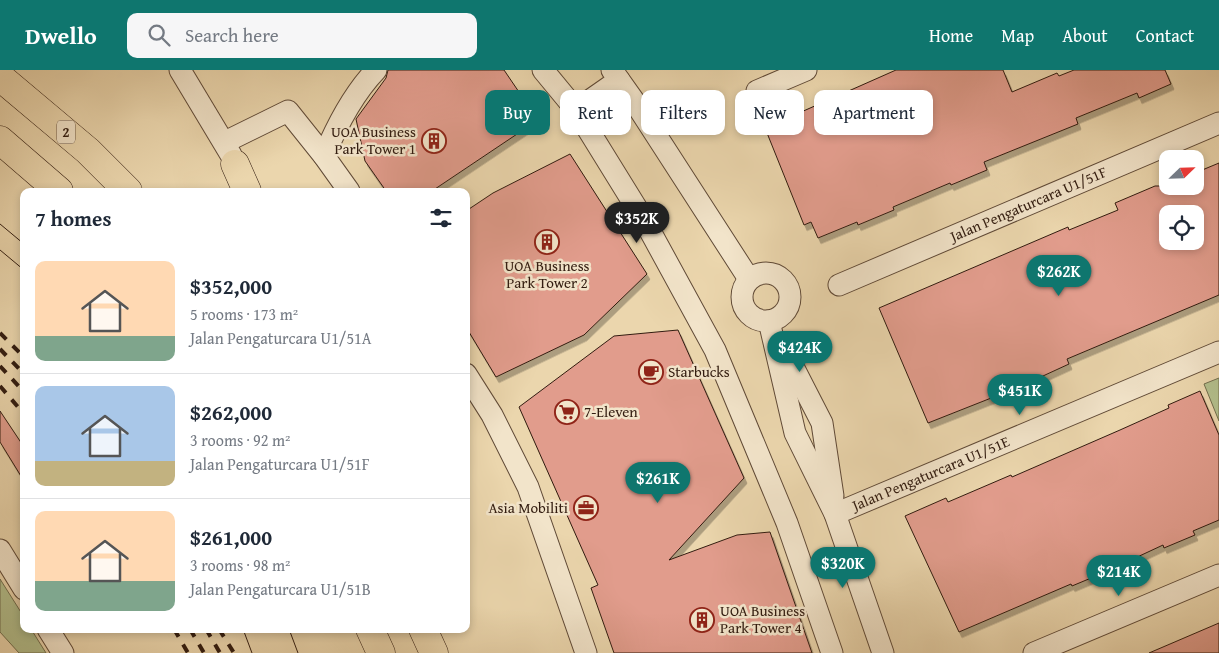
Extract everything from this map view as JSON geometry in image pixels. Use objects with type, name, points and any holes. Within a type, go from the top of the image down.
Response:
[{"type":"highway","name":"2","points":[[0,77],[88,151],[125,188]]},
{"type":"highway","points":[[0,140],[56,188]]},
{"type":"highway","points":[[230,153],[246,188]]},
{"type":"highway","points":[[372,633],[381,653]]},
{"type":"highway","points":[[425,633],[434,653]]},
{"type":"street","points":[[180,70],[230,153],[288,111],[347,188]]},
{"type":"street","points":[[324,156],[335,131],[363,84],[376,70]]},
{"type":"street","points":[[543,70],[560,91]]},
{"type":"street","points":[[759,90],[806,70]]},
{"type":"street","points":[[598,90],[615,75],[749,279]]},
{"type":"street","name":"Jalan Pengaturcara U1/51F","points":[[839,285],[1219,124]]},
{"type":"street","points":[[591,135],[644,220],[715,350],[788,523],[832,653]]},
{"type":"street","points":[[763,273],[771,273],[785,282],[790,298],[784,314],[769,321],[754,318],[744,308],[742,292],[749,279],[763,273]]},
{"type":"street","points":[[769,321],[795,433],[835,514],[883,653]]},
{"type":"street","points":[[769,321],[822,423],[835,514]]},
{"type":"street","name":"Jalan Pengaturcara U1/51E","points":[[835,514],[1219,352]]},
{"type":"street","points":[[470,380],[492,415],[528,487],[586,653]]},
{"type":"street","points":[[0,550],[20,582]]},
{"type":"street","points":[[1034,653],[1219,575]]},
{"type":"street","points":[[50,633],[62,653]]},
{"type":"green space","points":[[1219,378],[1219,421],[1204,384]]},
{"type":"green space","points":[[0,579],[20,611],[20,633],[34,633],[46,653],[19,653],[0,632]]},
{"type":"building","name":"UOA Business Park Tower 1","points":[[388,70],[504,70],[518,90],[485,90],[485,135],[516,135],[436,188],[384,188],[365,161],[356,119],[386,78]]},
{"type":"building","points":[[896,70],[1003,70],[1012,92],[1057,73],[1059,76],[1074,70],[1165,70],[1171,84],[1139,98],[1137,93],[1076,118],[1078,124],[984,162],[987,170],[893,207],[894,210],[858,225],[857,222],[818,238],[811,222],[804,225],[768,135],[804,135],[804,111],[814,106],[814,135],[933,135],[933,90],[851,90]]},
{"type":"building","name":"UOA Business Park Tower 2","points":[[570,154],[647,274],[584,335],[496,377],[470,334],[470,208],[493,193]]},
{"type":"building","points":[[1219,163],[1219,295],[1067,359],[1069,364],[1019,387],[928,423],[879,308],[1068,227],[1069,230],[1118,210],[1115,203],[1159,186],[1159,195],[1204,195],[1204,169]]},
{"type":"building","points":[[678,330],[744,478],[669,560],[737,535],[770,532],[812,653],[614,653],[591,588],[598,585],[519,407],[614,336]]},
{"type":"building","points":[[1200,391],[1219,435],[1219,520],[1193,531],[1195,535],[1164,548],[1163,545],[1103,573],[1072,586],[1071,584],[959,632],[905,516],[946,498],[948,502],[1011,475],[1012,477],[1169,408],[1168,405]]},
{"type":"building","points":[[0,411],[20,441],[20,474],[0,442]]},
{"type":"building","points":[[1219,623],[1219,653],[1149,653]]},
{"type":"tram line","points":[[0,224],[20,241]]},
{"type":"tram line","points":[[0,250],[20,267]]},
{"type":"tram line","points":[[244,633],[252,653]]},
{"type":"tram line","points":[[290,633],[298,653]]},
{"type":"railway","points":[[0,333],[20,353]]},
{"type":"railway","points":[[0,349],[20,370]]},
{"type":"railway","points":[[0,366],[20,388]]},
{"type":"railway","points":[[0,386],[20,409]]},
{"type":"railway","points":[[176,633],[188,653]]},
{"type":"railway","points":[[192,633],[204,653]]},
{"type":"railway","points":[[208,633],[220,653]]},
{"type":"railway","points":[[222,633],[234,653]]},
{"type":"place","name":"UOA Business Park Tower 1","points":[[434,141]]},
{"type":"place","name":"UOA Business Park Tower 2","points":[[547,242]]},
{"type":"place","name":"Starbucks","points":[[651,372]]},
{"type":"place","name":"7-Eleven","points":[[567,412]]},
{"type":"place","name":"Asia Mobiliti","points":[[586,508]]},
{"type":"place","name":"UOA Business Park Tower 4","points":[[702,620]]}]
